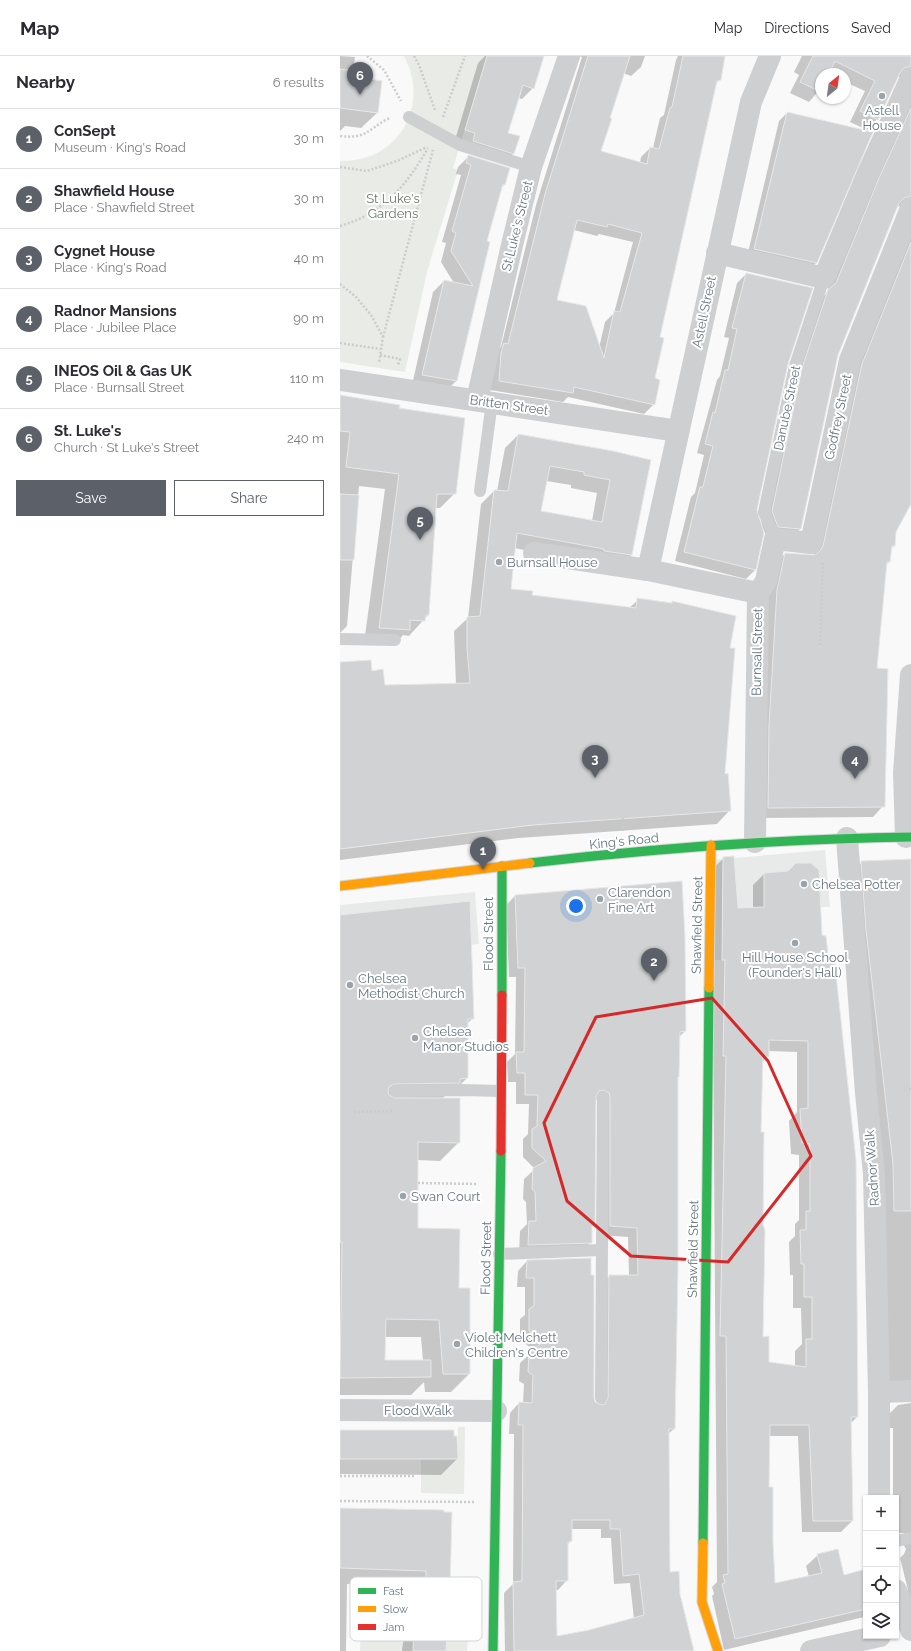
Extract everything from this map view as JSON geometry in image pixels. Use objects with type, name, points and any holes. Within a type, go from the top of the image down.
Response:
[{"type":"street","name":"St Luke's Street","points":[[484,401],[512,245],[531,167],[569,56]]},
{"type":"street","name":"Astell Street","points":[[648,570],[751,102],[770,56]]},
{"type":"street","name":"Danube Street","points":[[824,278],[868,173],[911,78]]},
{"type":"street","name":"Godfrey Street","points":[[811,543],[850,360],[911,208]]},
{"type":"street","points":[[717,253],[824,278]]},
{"type":"street","name":"Britten Street","points":[[340,380],[678,431]]},
{"type":"street","points":[[758,593],[766,581],[775,539],[811,543]]},
{"type":"street","name":"Burnsall Street","points":[[534,553],[648,570],[758,593],[755,842]]},
{"type":"street","points":[[909,837],[904,773],[911,675]]},
{"type":"street","name":"King's Road","points":[[340,886],[502,866],[711,845],[847,838],[909,837]]},
{"type":"street","name":"Radnor Walk","points":[[847,838],[866,1094],[874,1174],[879,1392],[879,1495]]},
{"type":"street","name":"Shawfield Street","points":[[711,845],[702,1602],[718,1651]]},
{"type":"street","name":"Flood Street","points":[[493,1651],[501,1183],[500,1091],[502,866]]},
{"type":"street","points":[[879,1392],[911,1391]]},
{"type":"street","name":"Flood Walk","points":[[340,1410],[496,1411]]},
{"type":"street","points":[[899,1598],[911,1629],[899,1632]]},
{"type":"street","points":[[811,1651],[866,1639]]},
{"type":"lane","points":[[409,116],[439,129],[460,145],[531,167]]},
{"type":"lane","name":"Danube Street","points":[[775,539],[764,512],[795,366],[824,278]]},
{"type":"lane","points":[[480,491],[484,401]]},
{"type":"lane","points":[[340,639],[395,640]]},
{"type":"lane","points":[[395,1091],[500,1091]]},
{"type":"lane","points":[[601,1398],[603,1097]]},
{"type":"lane","points":[[499,1254],[601,1250]]},
{"type":"lane","points":[[899,1540],[910,1538]]},
{"type":"path","points":[[340,136],[353,138],[360,136],[387,119],[409,116],[384,70],[367,56]]},
{"type":"path","points":[[414,56],[426,84],[439,129]]},
{"type":"path","points":[[385,363],[379,362],[383,337],[439,129],[465,56]]},
{"type":"path","points":[[340,167],[367,171],[397,161],[429,146],[409,178],[388,201],[352,223],[340,226]]},
{"type":"path","points":[[340,284],[356,297],[371,315],[383,337]]},
{"type":"path","points":[[340,343],[380,349]]},
{"type":"path","points":[[380,355],[400,358],[398,366],[392,364]]},
{"type":"path","points":[[811,543],[824,546],[820,645]]},
{"type":"path","points":[[623,818],[623,833]]},
{"type":"path","points":[[354,1112],[395,1110],[395,1091]]},
{"type":"path","points":[[418,1183],[501,1183]]},
{"type":"path","points":[[340,1476],[415,1476]]},
{"type":"path","points":[[340,1501],[464,1503],[496,1502]]},
{"type":"highlighted area","points":[[712,998],[768,1061],[811,1156],[728,1262],[631,1256],[567,1201],[544,1123],[596,1017]]},
{"type":"shaded area","points":[[825,850],[830,907],[821,907],[821,935],[826,936],[828,955],[834,955],[837,989],[725,960],[714,960],[712,860]]},
{"type":"shaded area","points":[[475,892],[479,944],[340,955],[340,905]]},
{"type":"shaded area","points":[[361,1641],[468,1641],[467,1651],[360,1651]]},
{"type":"green space","name":"St Luke's Gardens","points":[[404,56],[487,56],[453,168],[458,170],[427,272],[405,372],[340,362],[340,161],[361,159],[378,152],[393,142],[404,128],[411,112],[414,94],[411,75]]},
{"type":"green space","points":[[458,1427],[465,1427],[464,1494],[421,1493],[421,1460],[457,1459]]},
{"type":"green space","points":[[402,1641],[413,1641],[413,1651],[360,1651],[361,1642],[402,1645]]},
{"type":"green space","points":[[446,1641],[468,1641],[467,1651],[446,1651]]},
{"type":"building","points":[[487,56],[544,56],[534,89],[523,85],[508,133],[520,136],[514,154],[473,141],[475,133],[465,130]]},
{"type":"building","points":[[588,56],[630,56],[601,151],[647,164],[650,147],[659,149],[670,108],[672,107],[683,56],[725,56],[721,80],[717,81],[660,337],[664,338],[655,378],[660,380],[655,405],[574,387],[573,393],[499,381],[501,353],[504,343],[508,344],[545,194]],"holes":[[[577,220],[607,227],[608,224],[642,233],[620,312],[614,311],[604,358],[586,306],[557,300]]]},
{"type":"building","name":"Astell House","points":[[813,56],[911,56],[911,66],[904,68],[900,73],[878,120],[860,111],[875,81],[851,68],[835,61],[832,68],[815,68],[815,89],[800,82]]},
{"type":"building","points":[[340,69],[371,73],[370,79],[382,81],[378,113],[340,108]]},
{"type":"building","points":[[911,108],[911,196],[904,198],[899,203],[838,355],[801,529],[778,527],[772,511],[802,368],[828,290],[836,283],[879,178]]},
{"type":"building","points":[[787,112],[873,132],[817,263],[754,249]]},
{"type":"building","points":[[468,155],[510,168],[505,185],[503,184],[487,241],[490,242],[457,381],[422,375],[444,280],[473,286],[451,251],[456,233],[452,231],[471,165],[466,163]]},
{"type":"building","points":[[911,242],[911,504],[896,532],[895,546],[892,546],[890,562],[887,562],[877,668],[888,669],[885,807],[768,808],[769,725],[777,590],[785,553],[815,555],[823,546],[862,364]]},
{"type":"building","points":[[746,273],[813,288],[788,364],[757,510],[764,533],[756,570],[684,552],[700,487],[703,487],[713,446],[705,444],[713,412],[715,413],[725,370],[728,370],[737,329],[732,328]]},
{"type":"building","points":[[340,395],[400,405],[399,408],[465,418],[456,494],[437,494],[429,615],[426,615],[425,621],[410,620],[410,630],[379,628],[399,474],[346,467],[350,432],[340,431]]},
{"type":"building","points":[[518,434],[613,451],[651,460],[632,555],[604,551],[604,549],[517,533],[511,589],[533,591],[532,595],[636,608],[637,598],[672,603],[672,601],[736,616],[730,648],[735,648],[725,774],[728,773],[731,811],[533,825],[340,849],[340,662],[371,660],[372,671],[383,669],[385,685],[470,683],[467,648],[467,617],[480,616],[494,490],[508,491]],"holes":[[[550,466],[584,472],[584,475],[610,480],[602,522],[541,511]]]},
{"type":"building","points":[[340,494],[359,495],[354,560],[340,560]]},
{"type":"building","points":[[734,856],[738,908],[764,907],[764,873],[788,871],[796,863],[811,863],[819,870],[822,935],[826,936],[828,955],[834,955],[856,1160],[858,1417],[851,1417],[853,1521],[813,1521],[809,1425],[770,1425],[769,1487],[773,1487],[775,1583],[822,1573],[817,1554],[838,1549],[844,1575],[863,1570],[863,1610],[735,1639],[722,1584],[725,1583],[723,1575],[728,1574],[726,1336],[720,1336],[726,1056],[723,1056],[725,960],[722,960],[723,857]],"holes":[[[769,1040],[808,1041],[808,1108],[800,1109],[802,1143],[810,1144],[810,1211],[806,1211],[806,1230],[800,1230],[801,1264],[804,1264],[804,1297],[812,1297],[812,1339],[806,1339],[806,1367],[769,1362],[769,1336],[763,1337],[765,1230],[763,1225],[764,1132],[761,1132],[763,1056],[769,1057]]]},
{"type":"building","points":[[911,859],[911,1211],[894,1211],[893,1164],[866,930],[861,861]]},
{"type":"building","points":[[682,881],[685,937],[686,1031],[680,1032],[678,1077],[678,1271],[675,1429],[669,1429],[670,1572],[679,1571],[680,1594],[694,1651],[514,1651],[513,1582],[522,1581],[523,1425],[518,1425],[519,1402],[532,1403],[533,1375],[528,1372],[529,1353],[544,1341],[529,1331],[529,1309],[534,1306],[534,1278],[526,1278],[527,1260],[591,1258],[591,1275],[594,1275],[594,1398],[595,1402],[601,1405],[605,1404],[608,1398],[609,1275],[638,1275],[637,1228],[610,1226],[610,1097],[609,1093],[603,1090],[599,1091],[596,1097],[595,1226],[592,1226],[592,1243],[528,1245],[529,1221],[536,1221],[535,1192],[532,1189],[533,1168],[546,1161],[532,1148],[532,1129],[537,1126],[538,1095],[525,1095],[525,1073],[517,1073],[516,1052],[524,1052],[525,968],[518,968],[515,895]],"holes":[[[572,1520],[610,1520],[610,1529],[620,1529],[623,1576],[639,1574],[644,1615],[589,1630],[557,1636],[556,1581],[568,1581],[568,1542],[572,1541]]]},
{"type":"building","points":[[470,901],[474,1019],[468,1019],[468,1078],[460,1079],[460,1083],[394,1084],[389,1087],[388,1091],[389,1095],[395,1098],[460,1098],[460,1143],[418,1142],[418,1228],[460,1229],[459,1288],[470,1288],[470,1374],[443,1374],[439,1320],[386,1319],[385,1360],[431,1360],[431,1377],[340,1378],[342,1242],[340,1242],[340,915]]},
{"type":"building","points":[[340,1430],[454,1430],[454,1436],[457,1436],[458,1459],[340,1459]]},
{"type":"building","points":[[340,1508],[444,1510],[444,1512],[452,1512],[450,1577],[426,1577],[426,1571],[340,1568]]},
{"type":"building","points":[[413,1641],[446,1641],[446,1651],[413,1651]]},
{"type":"traffic: fast","points":[[530,863],[720,845],[911,837]]},
{"type":"traffic: fast","points":[[502,866],[502,995]]},
{"type":"traffic: fast","points":[[703,1543],[709,988]]},
{"type":"traffic: fast","points":[[493,1651],[501,1151]]},
{"type":"traffic: slow","points":[[709,988],[711,845]]},
{"type":"traffic: slow","points":[[340,886],[530,863]]},
{"type":"traffic: slow","points":[[703,1543],[702,1602],[718,1651]]},
{"type":"traffic: jam","points":[[501,1151],[502,995]]},
{"type":"place","name":"St. Luke's","points":[[360,95]]},
{"type":"place","name":"Astell House","points":[[882,96]]},
{"type":"place","name":"INEOS Oil & Gas UK","points":[[420,540]]},
{"type":"place","name":"Burnsall House","points":[[499,562]]},
{"type":"place","name":"Cygnet House","points":[[595,778]]},
{"type":"place","name":"Radnor Mansions","points":[[855,779]]},
{"type":"place","name":"ConSept","points":[[483,870]]},
{"type":"place","name":"Chelsea Potter","points":[[804,884]]},
{"type":"place","name":"Clarendon Fine Art","points":[[600,899]]},
{"type":"place","name":"Hill House School (Founder's Hall)","points":[[795,943]]},
{"type":"place","name":"Shawfield House","points":[[654,981]]},
{"type":"place","name":"Chelsea Methodist Church","points":[[350,985]]},
{"type":"place","name":"Chelsea Manor Studios","points":[[415,1038]]},
{"type":"place","name":"Swan Court","points":[[403,1196]]},
{"type":"place","name":"Violet Melchett Children's Centre","points":[[457,1344]]}]
